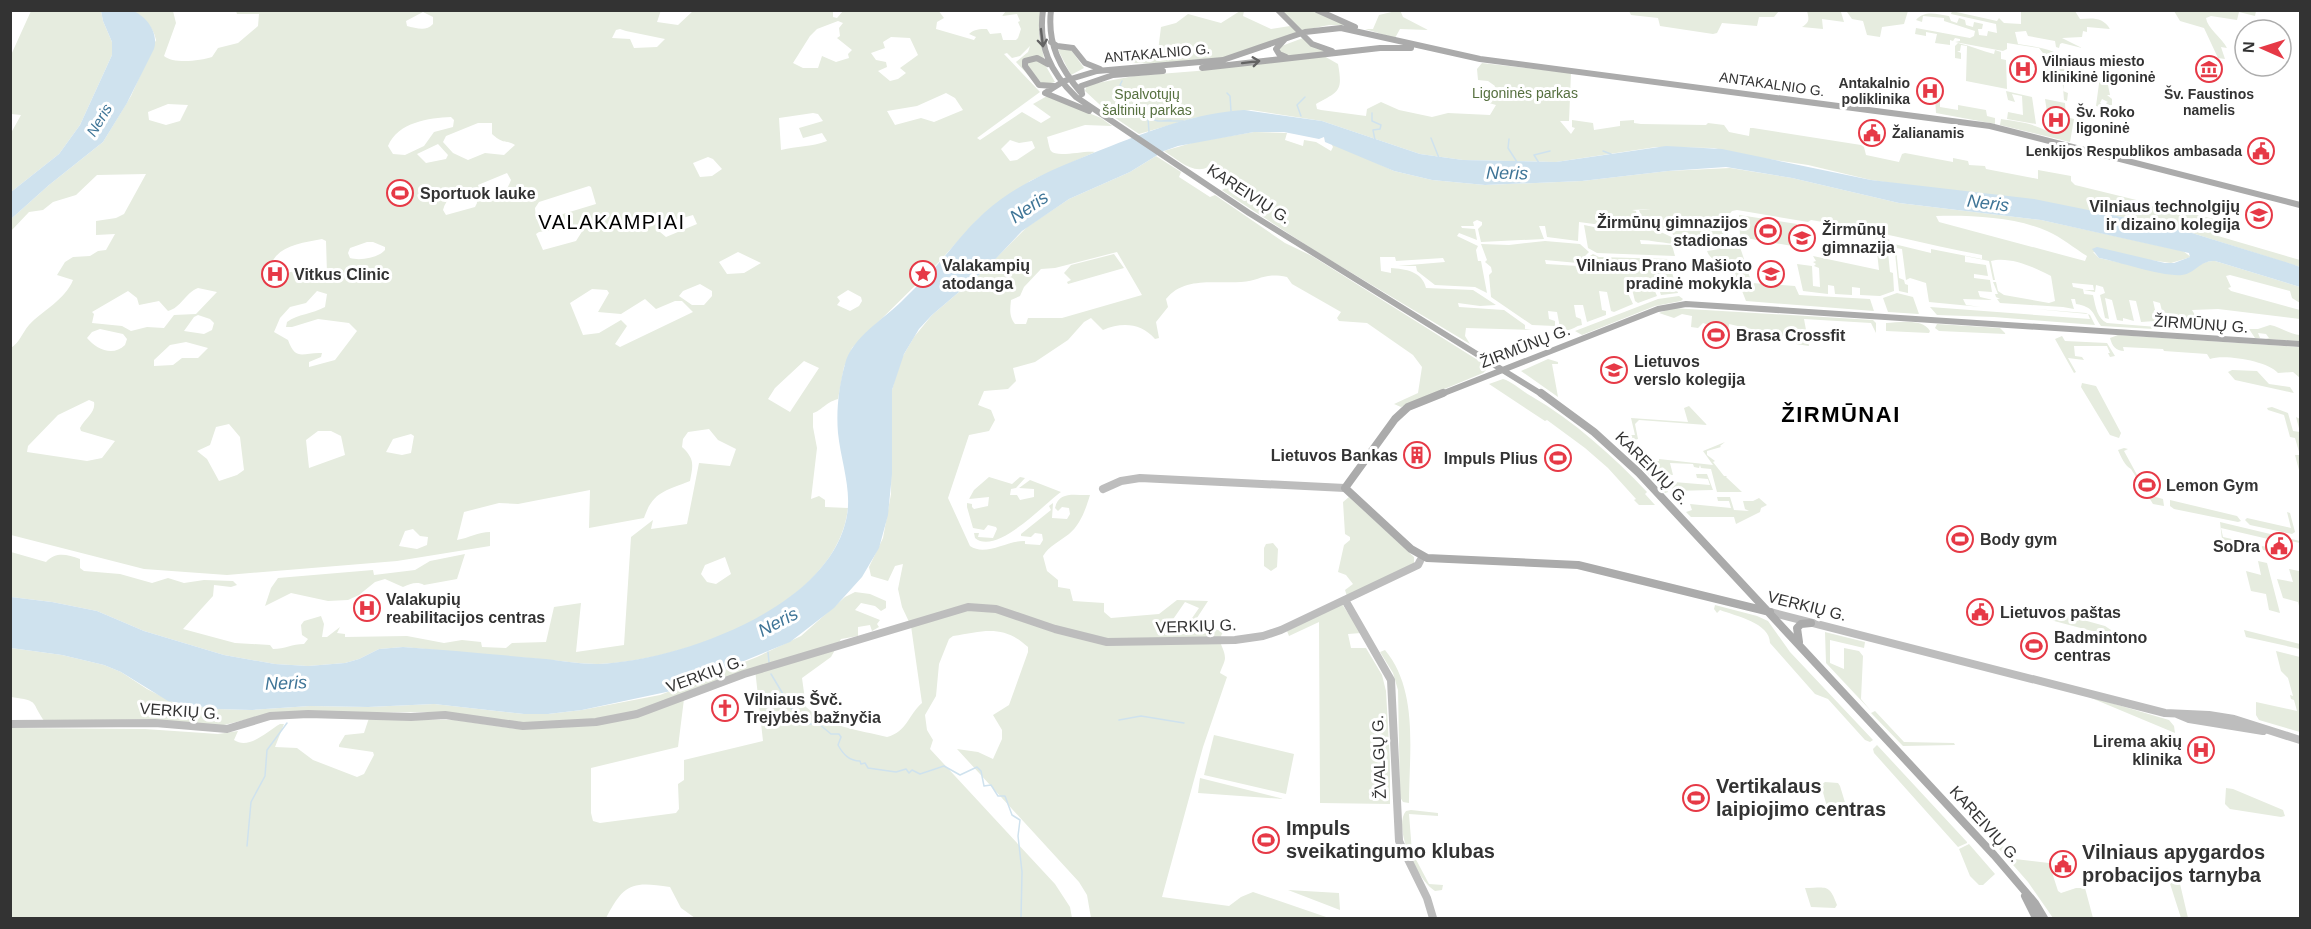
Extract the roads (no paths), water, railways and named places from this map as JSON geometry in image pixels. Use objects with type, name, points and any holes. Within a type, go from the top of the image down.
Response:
[{"type":"main road","points":[[1043,10],[1041,40],[1049,65],[1070,92],[1108,118]]},
{"type":"main road","points":[[1051,10],[1051,42],[1055,57],[1082,94],[1108,118]]},
{"type":"main road","points":[[1278,10],[1306,39],[1324,49],[1348,52]]},
{"type":"main road","points":[[1317,10],[1367,33]]},
{"type":"main road","name":"ANTAKALNIO G.","points":[[1108,118],[1045,93],[1077,76],[1102,70],[1223,60],[1286,38],[1326,28],[1367,33],[1448,53]]},
{"type":"main road","points":[[1286,38],[1277,46],[1277,51],[1281,55],[1293,57]]},
{"type":"main road","points":[[1380,48],[1391,44],[1386,38]]},
{"type":"main road","points":[[1051,42],[1076,50],[1085,63],[1102,70]]},
{"type":"main road","points":[[1055,57],[1056,51],[1062,46]]},
{"type":"main road","name":"ANTAKALNIO G.","points":[[1082,94],[1083,84],[1106,76],[1380,48],[1408,48],[1990,126],[2301,205]]},
{"type":"main road","points":[[1049,65],[1036,58],[1025,63],[1028,72],[1039,85],[1055,86]]},
{"type":"main road","points":[[1077,76],[1085,70],[1085,63]]},
{"type":"main road","points":[[1154,66],[1208,67]]},
{"type":"main road","name":"KAREIVIŲ G.","points":[[1108,118],[1222,195],[1501,369],[1577,419],[1615,451],[1770,612],[1987,847],[2044,918]]},
{"type":"main road","name":"ŽIRMŪNŲ G.","points":[[1345,488],[1403,411],[1425,399],[1501,369],[1658,309],[1678,304],[2301,344]]},
{"type":"main road","points":[[1103,489],[1121,481],[1140,478],[1345,488],[1422,559]]},
{"type":"main road","name":"VERKIŲ G.","points":[[10,724],[155,723],[227,729],[270,716],[308,714],[411,717],[445,715],[523,726],[575,725],[638,714],[744,674],[968,607],[996,609],[1055,629],[1107,642],[1205,642],[1263,636],[1296,623],[1410,569],[1422,559],[1578,564],[2175,713],[2189,719],[2271,731],[2301,740]]},
{"type":"main road","points":[[1744,605],[1752,602],[1750,591]]},
{"type":"main road","name":"ŽVALGŲ G.","points":[[1345,600],[1391,681],[1399,841],[1406,860],[1430,903],[1433,918]]},
{"type":"main road","points":[[1801,646],[1797,628],[1801,624],[1811,622]]},
{"type":"main road","name":"KAREIVIŲ G.","points":[[2022,889],[2036,918]]},
{"type":"water","name":"Neris","points":[[128,9],[142,16],[153,31],[154,49],[127,103],[103,142],[11,219],[11,192],[59,154],[80,125],[112,55],[112,42],[101,11]]},
{"type":"water","name":"Neris","points":[[1244,110],[1322,121],[1420,154],[1463,160],[1556,162],[1666,146],[1722,149],[1871,180],[2034,199],[2192,233],[2292,264],[2300,267],[2300,287],[2215,261],[2205,262],[2191,272],[2182,275],[2153,272],[2099,258],[2092,249],[2097,247],[2165,263],[2174,263],[2190,257],[2189,253],[2041,220],[1899,203],[1792,178],[1726,167],[1582,181],[1485,185],[1432,180],[1394,171],[1325,142],[1324,137],[1319,139],[1284,132],[1254,132],[1178,146],[1164,151],[1130,172],[1069,199],[1022,231],[986,269],[919,329],[904,354],[892,390],[892,474],[888,515],[879,548],[862,577],[834,608],[790,642],[671,691],[582,710],[548,714],[524,714],[434,704],[368,707],[310,706],[252,710],[215,709],[168,701],[121,672],[104,665],[62,655],[11,648],[11,597],[97,611],[144,631],[224,655],[275,664],[308,666],[345,663],[379,649],[403,647],[578,663],[631,661],[705,641],[743,625],[778,605],[808,582],[831,555],[845,524],[848,490],[838,433],[838,398],[845,364],[854,345],[861,337],[916,287],[978,219],[1013,191],[1061,166],[1143,134],[1209,114]]},
{"type":"waterway","points":[[1122,81],[1120,85],[1131,97],[1125,107],[1128,110]]},
{"type":"waterway","points":[[1227,93],[1230,96],[1231,111]]},
{"type":"waterway","points":[[1301,116],[1297,105],[1305,97]]},
{"type":"waterway","points":[[1372,113],[1372,121],[1381,125],[1380,129],[1373,130],[1375,140]]},
{"type":"waterway","points":[[1137,115],[1148,118]]},
{"type":"waterway","points":[[1148,118],[1162,121]]},
{"type":"waterway","points":[[1148,118],[1149,132]]},
{"type":"waterway","points":[[1162,121],[1171,120]]},
{"type":"waterway","points":[[1162,121],[1183,121]]},
{"type":"waterway","points":[[1431,138],[1439,158]]},
{"type":"waterway","name":"Neris","points":[[1509,139],[1508,148],[1517,162]]},
{"type":"waterway","points":[[1539,163],[1534,155],[1550,151]]},
{"type":"waterway","points":[[1603,151],[1611,154]]},
{"type":"waterway","points":[[768,652],[769,662]]},
{"type":"waterway","points":[[771,674],[801,724],[819,724],[831,734],[839,734],[841,737],[838,745],[844,754],[853,760],[860,761],[861,764],[865,763],[868,768],[896,772],[906,769],[909,773],[912,770],[920,774],[944,766],[960,775],[977,767],[981,771],[984,786],[991,785],[998,796],[1005,796],[1012,815],[1020,820],[1018,836],[1022,872],[1021,918]]},
{"type":"waterway","points":[[1119,720],[1141,716],[1184,723]]},
{"type":"waterway","points":[[247,846],[251,802],[265,776],[267,750],[287,723]]},
{"type":"place","name":"Vilniaus miesto klinikinė ligoninė","points":[[2023,69]]},
{"type":"place","name":"Šv. Faustinos namelis","points":[[2209,69]]},
{"type":"place","name":"Antakalnio poliklinika","points":[[1930,91]]},
{"type":"place","name":"Šv. Roko ligoninė","points":[[2056,120]]},
{"type":"place","name":"Žalianamis","points":[[1872,133]]},
{"type":"place","name":"Lenkijos Respublikos ambasada","points":[[2261,151]]},
{"type":"place","name":"Sportuok lauke","points":[[400,193]]},
{"type":"place","name":"Vilniaus technolgijų ir dizaino kolegija","points":[[2259,215]]},
{"type":"place","name":"Žirmūnų gimnazijos stadionas","points":[[1768,231]]},
{"type":"place","name":"Žirmūnų gimnazija","points":[[1802,238]]},
{"type":"place","name":"Vitkus Clinic","points":[[275,274]]},
{"type":"place","name":"Valakampių atodanga","points":[[923,274]]},
{"type":"place","name":"Vilniaus Prano Mašioto pradinė mokykla","points":[[1771,274]]},
{"type":"place","name":"Brasa Crossfit","points":[[1716,335]]},
{"type":"place","name":"Lietuvos verslo kolegija","points":[[1614,370]]},
{"type":"place","name":"Lietuvos Bankas","points":[[1417,455]]},
{"type":"place","name":"Impuls Plius","points":[[1558,458]]},
{"type":"place","name":"Lemon Gym","points":[[2147,485]]},
{"type":"place","name":"Body gym","points":[[1960,539]]},
{"type":"place","name":"SoDra","points":[[2279,546]]},
{"type":"place","name":"Valakupių reabilitacijos centras","points":[[367,608]]},
{"type":"place","name":"Lietuvos paštas","points":[[1980,612]]},
{"type":"place","name":"Badmintono centras","points":[[2034,646]]},
{"type":"place","name":"Vilniaus Švč. Trejybės bažnyčia","points":[[725,708]]},
{"type":"place","name":"Lirema akių klinika","points":[[2201,750]]},
{"type":"place","name":"Vertikalaus laipiojimo centras","points":[[1696,798]]},
{"type":"place","name":"Impuls sveikatingumo klubas","points":[[1266,840]]},
{"type":"place","name":"Vilniaus apygardos probacijos tarnyba","points":[[2063,864]]},
{"type":"district","name":"VALAKAMPIAI","points":[[612,222]]},
{"type":"district","name":"ŽIRMŪNAI","points":[[1841,414]]},
{"type":"park label","name":"Ligoninės parkas","points":[[1525,93]]},
{"type":"park label","name":"Spalvotųjų šaltinių parkas","points":[[1147,102]]}]
